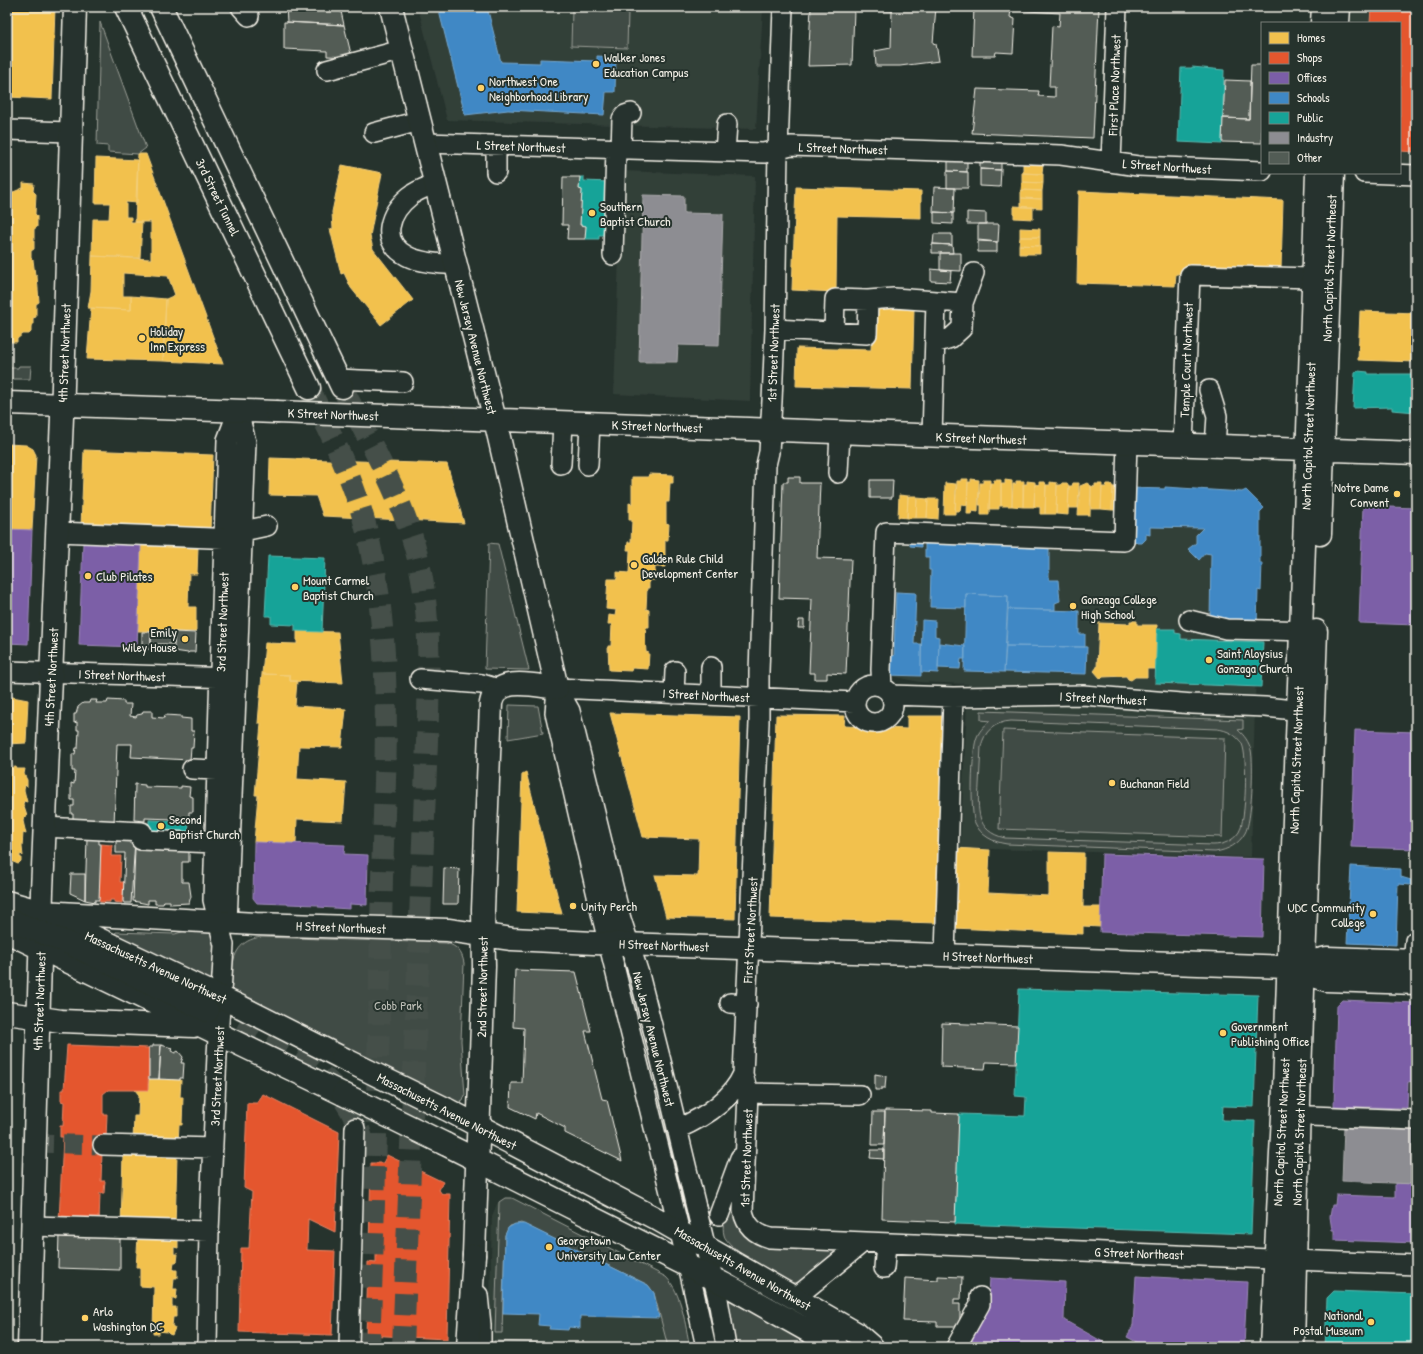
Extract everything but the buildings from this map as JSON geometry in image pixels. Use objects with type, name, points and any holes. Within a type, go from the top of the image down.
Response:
[{"type":"main road","name":"4th Street Northwest","points":[[28,1347],[44,827],[62,405],[75,7]]},
{"type":"main road","name":"3rd Street Tunnel","points":[[126,7],[309,388]]},
{"type":"main road","points":[[161,7],[340,383]]},
{"type":"main road","name":"New Jersey Avenue Northwest","points":[[391,7],[495,420],[557,688]]},
{"type":"main road","points":[[1322,22],[1323,7]]},
{"type":"main road","points":[[1338,22],[1339,7]]},
{"type":"main road","name":"North Capitol Street Northwest","points":[[1299,968],[1300,848],[1315,450],[1313,278],[1317,174]]},
{"type":"main road","name":"North Capitol Street Northeast","points":[[1315,450],[1333,174]]},
{"type":"main road","name":"K Street Northwest","points":[[7,403],[1416,453]]},
{"type":"main road","points":[[498,689],[510,684],[557,688]]},
{"type":"main road","name":"2nd Street Northwest","points":[[474,1255],[484,966],[483,910],[491,703],[498,689]]},
{"type":"main road","points":[[7,902],[41,931]]},
{"type":"main road","points":[[7,919],[41,931],[213,1017]]},
{"type":"main road","name":"H Street Northwest","points":[[41,931],[223,923],[448,930],[512,939],[619,944],[1299,968]]},
{"type":"main road","points":[[7,932],[41,931]]},
{"type":"main road","points":[[1299,968],[1327,958],[1415,954]]},
{"type":"main road","points":[[1299,968],[1326,980],[1414,983]]},
{"type":"main road","name":"North Capitol Street Northeast","points":[[1291,1116],[1299,968]]},
{"type":"main road","points":[[7,1013],[61,1021],[213,1017]]},
{"type":"main road","name":"Massachusetts Avenue Northwest","points":[[213,1017],[342,1058],[479,1126],[705,1246],[856,1333],[872,1347]]},
{"type":"main road","name":"Massachusetts Avenue Northwest","points":[[213,1017],[343,1094],[688,1265],[837,1347]]},
{"type":"main road","name":"North Capitol Street Northwest","points":[[1272,1347],[1285,1259],[1291,1116]]},
{"type":"main road","points":[[468,1347],[474,1255]]},
{"type":"main road","points":[[1285,1259],[1293,1347]]},
{"type":"street","name":"1st Street Northwest","points":[[759,698],[766,465],[768,452],[774,330],[783,7]]},
{"type":"street","name":"First Place Northwest","points":[[1111,162],[1117,7]]},
{"type":"street","points":[[327,70],[402,50]]},
{"type":"street","points":[[613,255],[618,149],[622,119],[625,115],[631,113]]},
{"type":"street","points":[[374,133],[420,121]]},
{"type":"street","points":[[725,152],[727,124]]},
{"type":"street","points":[[7,130],[70,132]]},
{"type":"street","name":"L Street Northwest","points":[[425,143],[764,153],[791,146],[1045,154],[1138,166],[1261,171]]},
{"type":"street","points":[[496,145],[496,172]]},
{"type":"street","points":[[1390,174],[1416,175]]},
{"type":"street","points":[[435,184],[411,195],[395,211],[388,228],[393,244],[407,256],[444,264],[455,264]]},
{"type":"street","points":[[935,343],[951,338],[962,328],[963,303],[974,274]]},
{"type":"street","name":"Temple Court Northwest","points":[[1183,445],[1190,275],[1313,278]]},
{"type":"street","points":[[834,332],[835,299],[868,300],[894,291],[936,301],[963,303]]},
{"type":"street","points":[[774,330],[867,334],[868,300]]},
{"type":"street","points":[[932,436],[936,301]]},
{"type":"street","points":[[340,383],[404,382]]},
{"type":"street","points":[[1209,390],[1217,416],[1215,446]]},
{"type":"street","name":"3rd Street Northwest","points":[[207,1347],[209,1231],[213,1148],[213,1017],[224,945],[222,845],[234,535],[227,440],[238,411]]},
{"type":"street","points":[[561,464],[563,422]]},
{"type":"street","points":[[588,465],[590,423]]},
{"type":"street","points":[[838,473],[840,433]]},
{"type":"street","points":[[855,702],[858,714],[862,719],[874,723],[880,722],[890,714],[893,702],[887,691],[881,670],[886,532],[1124,541],[1127,443]]},
{"type":"street","points":[[57,532],[234,535],[267,526]]},
{"type":"street","points":[[1189,620],[1226,629],[1309,631]]},
{"type":"street","points":[[711,667],[711,695]]},
{"type":"street","name":"I Street Northwest","points":[[7,671],[228,678]]},
{"type":"street","points":[[674,694],[675,671]]},
{"type":"street","name":"3rd Street Northwest","points":[[222,845],[217,770],[228,678]]},
{"type":"street","points":[[420,679],[482,684],[498,689]]},
{"type":"street","name":"I Street Northwest","points":[[557,688],[855,702],[856,696],[864,687],[876,685],[887,691],[953,697],[1083,696],[1193,704],[1265,707],[1305,712]]},
{"type":"street","name":"New Jersey Avenue Northwest","points":[[557,688],[555,713],[619,944],[679,1232],[688,1265],[706,1347]]},
{"type":"street","points":[[945,955],[953,697]]},
{"type":"street","name":"First Street Northwest","points":[[677,1129],[694,1122],[722,1102],[735,1089],[743,1074],[738,1004],[750,948],[759,698]]},
{"type":"street","points":[[192,769],[217,770]]},
{"type":"street","points":[[44,827],[142,832],[141,840],[222,845]]},
{"type":"street","name":"New Jersey Avenue Northwest","points":[[619,944],[641,981],[705,1246],[726,1347]]},
{"type":"street","points":[[1414,983],[1415,954]]},
{"type":"street","name":"1st Street Northwest","points":[[743,1074],[748,1093],[744,1218],[751,1228],[761,1236]]},
{"type":"street","points":[[748,1093],[860,1095]]},
{"type":"street","points":[[1291,1116],[1416,1120]]},
{"type":"street","points":[[349,1347],[355,1128]]},
{"type":"street","points":[[103,1145],[213,1148]]},
{"type":"street","points":[[719,1215],[738,1161],[745,1151]]},
{"type":"street","points":[[32,1226],[209,1231]]},
{"type":"street","name":"G Street Northeast","points":[[761,1236],[770,1238],[862,1243],[1416,1265]]},
{"type":"street","points":[[795,1298],[862,1243]]},
{"type":"street","points":[[884,1268],[886,1244]]},
{"type":"street","name":"2nd Street Northwest","points":[[474,1255],[481,1324],[480,1347]]},
{"type":"street","points":[[956,1347],[980,1304],[980,1297]]},
{"type":"shaded area","name":"Walker Jones Education Campus","points":[[418,7],[763,7],[756,129],[447,120]]},
{"type":"shaded area","points":[[1350,7],[1416,7],[1416,168],[1401,167],[1401,22],[1350,22]]},
{"type":"shaded area","points":[[622,171],[755,176],[750,401],[614,394]]},
{"type":"shaded area","name":"Gonzaga College High School","points":[[1130,488],[1246,490],[1242,492],[1260,512],[1251,857],[960,848],[968,684],[919,682],[887,675],[889,536],[1129,534]]},
{"type":"shaded area","name":"Georgetown University Law Center","points":[[505,1198],[512,1198],[666,1277],[672,1283],[678,1299],[690,1347],[489,1347],[492,1216],[497,1204]]},
{"type":"green space","points":[[572,10],[628,12],[627,48],[571,46]]},
{"type":"green space","points":[[100,22],[146,148],[138,154],[108,152],[108,146],[97,145]]},
{"type":"green space","points":[[7,366],[9,368],[18,368],[19,366],[31,366],[30,379],[7,379]]},
{"type":"green space","points":[[489,543],[498,544],[529,670],[485,669]]},
{"type":"green space","points":[[509,705],[538,706],[543,733],[508,739]]},
{"type":"green space","points":[[981,711],[1243,720],[1243,729],[1238,730],[1246,739],[1251,750],[1252,757],[1251,805],[1245,833],[1243,837],[1233,846],[1215,852],[1007,844],[992,840],[984,835],[978,828],[973,817],[972,807],[973,757],[976,740],[983,727],[990,721],[981,720]],"holes":[[[1011,721],[1224,730],[1231,734],[1242,744],[1246,774],[1245,802],[1239,832],[1231,840],[1224,843],[1213,845],[1005,838],[995,835],[988,830],[980,818],[978,802],[982,741],[991,728],[1000,723]]]},
{"type":"green space","name":"Buchanan Field","points":[[1003,730],[1225,738],[1222,837],[999,829]]},
{"type":"green space","points":[[185,931],[215,933],[214,982],[114,935],[116,932],[175,934]]},
{"type":"green space","name":"Cobb Park","points":[[261,937],[446,943],[456,948],[462,956],[464,963],[461,1041],[465,1095],[463,1101],[457,1103],[232,992],[231,980],[236,954],[243,944]]},
{"type":"green space","points":[[737,1181],[743,1225],[845,1245],[805,1280],[790,1283],[774,1276],[742,1255],[733,1247],[724,1235],[723,1228],[725,1215]]},
{"type":"green space","points":[[505,1198],[512,1198],[666,1277],[676,1292],[679,1300],[690,1347],[668,1347],[654,1293],[648,1285],[521,1223],[510,1226],[505,1235],[502,1333],[495,1333],[499,1202]]},
{"type":"green space","points":[[729,1299],[817,1347],[737,1347],[726,1304]]},
{"type":"green space","points":[[494,1341],[550,1343],[550,1347],[494,1347]]},
{"type":"green space","points":[[567,1344],[657,1347],[567,1347]]},
{"type":"tunnel","points":[[342,387],[385,471],[404,515],[418,559],[427,617],[428,716],[403,1347]]},
{"type":"tunnel","points":[[309,388],[342,458],[362,513],[376,575],[384,661],[386,748],[377,1112],[369,1347]]},
{"type":"tunnel","points":[[208,1011],[281,1047],[304,1061],[325,1078],[342,1097],[356,1120],[364,1147]]},
{"type":"tunnel","points":[[34,1143],[103,1145]]},
{"type":"place","name":"Walker Jones Education Campus","points":[[596,64]]},
{"type":"place","name":"Northwest One Neighborhood Library","points":[[481,88]]},
{"type":"place","name":"Southern Baptist Church","points":[[592,213]]},
{"type":"place","name":"Holiday Inn Express","points":[[142,338]]},
{"type":"place","name":"Notre Dame Convent","points":[[1397,494]]},
{"type":"place","name":"Golden Rule Child Development Center","points":[[634,565]]},
{"type":"place","name":"Club Pilates","points":[[88,576]]},
{"type":"place","name":"Mount Carmel Baptist Church","points":[[295,587]]},
{"type":"place","name":"Gonzaga College High School","points":[[1073,606]]},
{"type":"place","name":"Emily Wiley House","points":[[185,639]]},
{"type":"place","name":"Saint Aloysius Gonzaga Church","points":[[1209,660]]},
{"type":"place","name":"Buchanan Field","points":[[1112,783]]},
{"type":"place","name":"Second Baptist Church","points":[[161,826]]},
{"type":"place","name":"Unity Perch","points":[[573,906]]},
{"type":"place","name":"UDC Community College","points":[[1373,914]]},
{"type":"place","name":"Government Publishing Office","points":[[1223,1033]]},
{"type":"place","name":"Georgetown University Law Center","points":[[549,1247]]},
{"type":"place","name":"Arlo Washington DC","points":[[85,1318]]},
{"type":"place","name":"National Postal Museum","points":[[1371,1322]]}]
